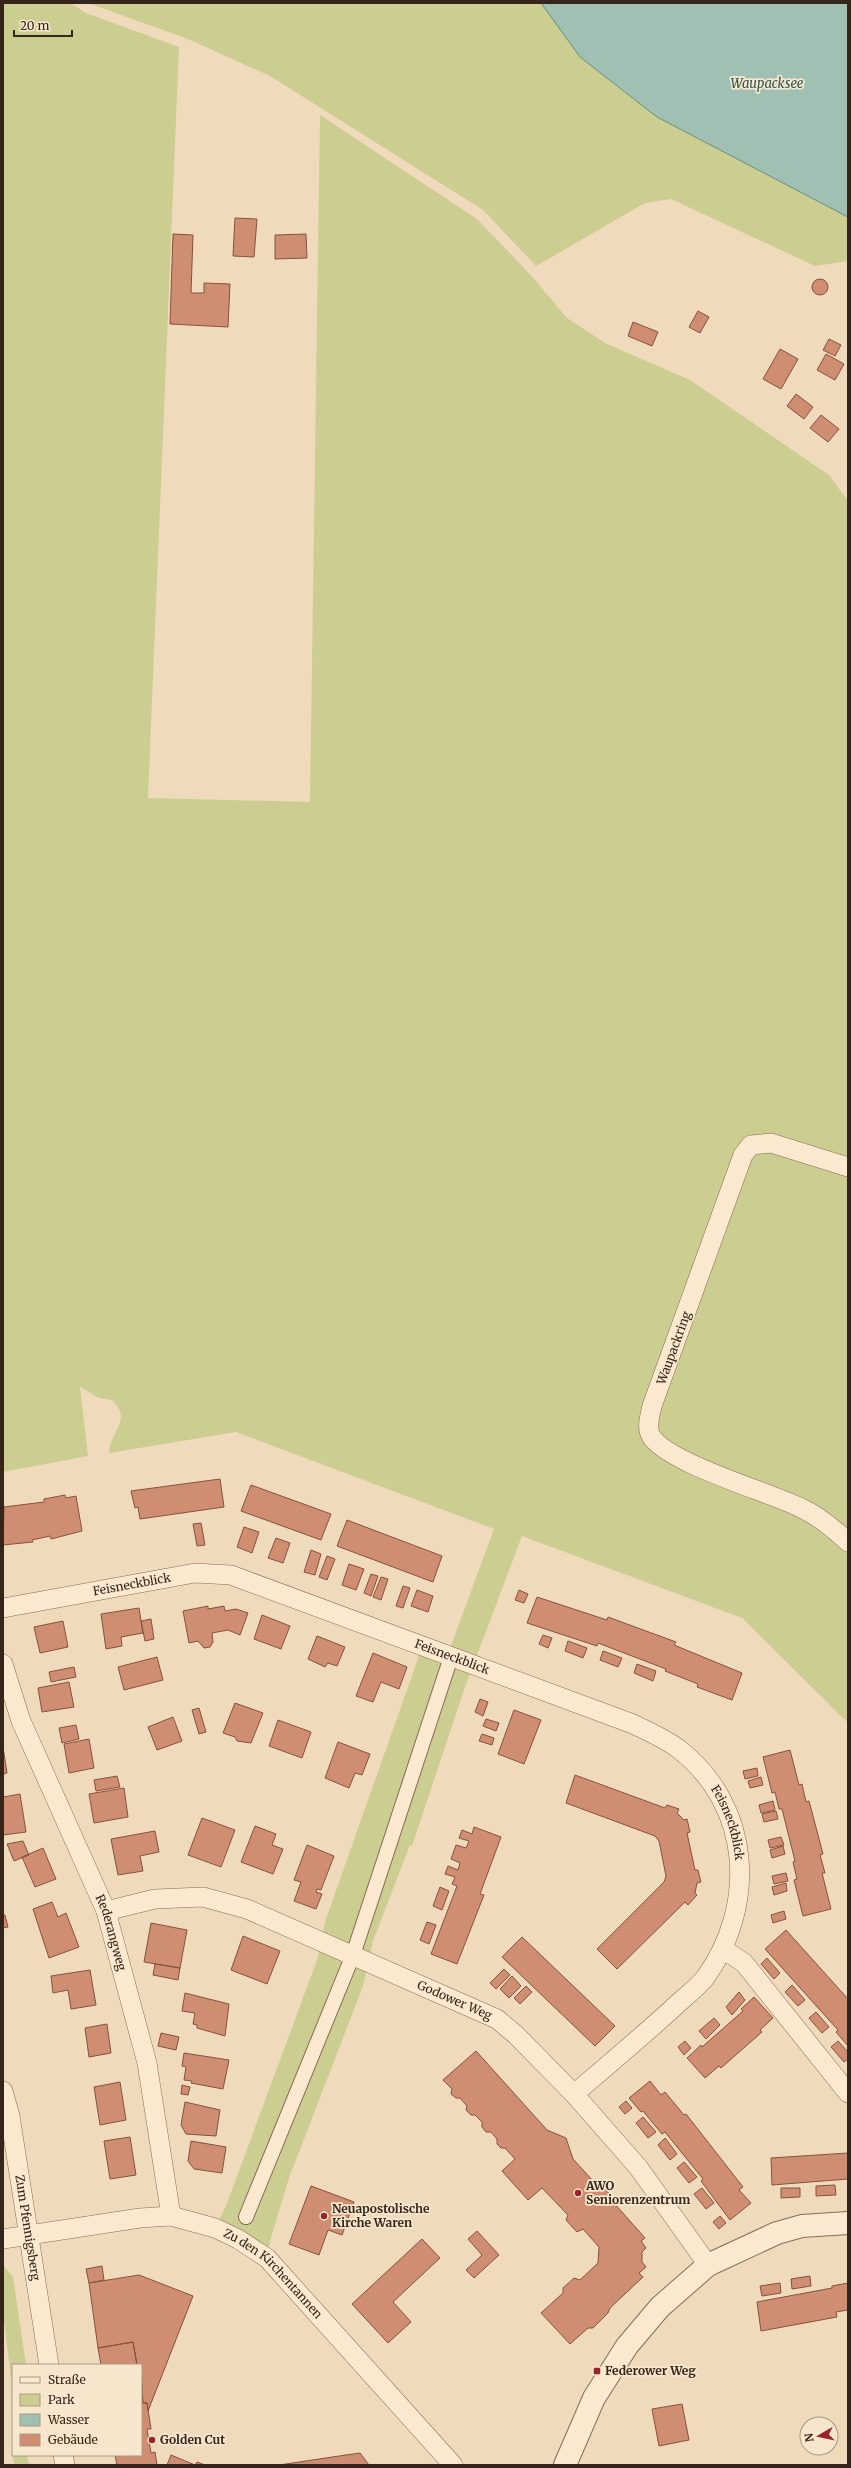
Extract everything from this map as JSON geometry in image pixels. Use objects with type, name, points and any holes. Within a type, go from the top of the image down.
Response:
[{"type":"street","name":"Waupackring","points":[[848,1167],[771,1143],[751,1145],[744,1155],[652,1406],[648,1424],[651,1435],[662,1448],[696,1466],[802,1508],[830,1526],[848,1542]]},
{"type":"street","name":"Feisneckblick","points":[[3,1608],[195,1573],[231,1575],[633,1724],[680,1750],[699,1768],[716,1789],[729,1816],[738,1848],[741,1879],[736,1915],[723,1949],[704,1979],[574,2094]]},
{"type":"street","points":[[246,2217],[353,1955],[451,1657]]},
{"type":"street","name":"Rederangweg","points":[[3,1664],[21,1721],[106,1911],[147,2063],[171,2216]]},
{"type":"street","name":"Godower Weg","points":[[106,1911],[155,1899],[203,1897],[247,1909],[497,2019],[516,2034],[574,2094],[638,2167],[708,2265]]},
{"type":"street","points":[[723,1949],[744,1963],[848,2093]]},
{"type":"street","name":"Zum Pfennigsberg","points":[[3,2091],[10,2116],[49,2364]]},
{"type":"street","name":"Zu den Kirchentannen","points":[[3,2239],[140,2218],[171,2216],[215,2228],[238,2239],[268,2258],[453,2465]]},
{"type":"street","points":[[565,2465],[594,2398],[627,2346],[660,2307],[708,2265],[777,2233],[802,2226],[848,2223]]},
{"type":"green space","points":[[3,3],[70,3],[86,13],[179,47],[148,798],[310,802],[320,115],[477,219],[528,272],[567,318],[605,343],[690,380],[829,475],[848,501],[848,1723],[742,1618],[522,1536],[464,1690],[412,1846],[410,1845],[373,1941],[363,1986],[289,2178],[270,2241],[267,2258],[215,2228],[226,2206],[317,1960],[326,1919],[420,1653],[445,1662],[494,1529],[236,1432],[109,1453],[110,1445],[121,1420],[121,1414],[118,1407],[112,1400],[99,1398],[80,1387],[88,1456],[3,1472]]},
{"type":"green space","points":[[88,3],[541,3],[580,57],[657,117],[848,217],[848,261],[815,266],[671,199],[645,203],[536,266],[483,210],[270,76],[188,39]]},
{"type":"green space","points":[[3,2265],[13,2277],[26,2364],[12,2364],[12,2416],[11,2378],[3,2312]]},
{"type":"green space","points":[[13,2456],[27,2456],[29,2465],[14,2465]]},
{"type":"water","name":"Waupacksee","points":[[541,3],[848,3],[848,217],[657,117],[580,57]]},
{"type":"building","points":[[235,218],[257,219],[254,257],[233,256]]},
{"type":"building","points":[[173,234],[193,235],[191,293],[204,293],[204,283],[230,284],[228,327],[170,324]]},
{"type":"building","points":[[306,234],[307,258],[275,259],[275,235]]},
{"type":"building","points":[[817,279],[823,279],[828,284],[826,293],[823,295],[817,295],[812,290],[812,284]]},
{"type":"building","points":[[698,311],[709,317],[700,333],[689,327]]},
{"type":"building","points":[[633,322],[658,332],[652,346],[628,336]]},
{"type":"building","points":[[829,339],[841,345],[835,356],[823,350]]},
{"type":"building","points":[[780,349],[798,359],[781,389],[763,379]]},
{"type":"building","points":[[826,354],[844,364],[835,380],[817,370]]},
{"type":"building","points":[[796,394],[813,407],[804,419],[787,406]]},
{"type":"building","points":[[821,415],[839,429],[828,442],[810,428]]},
{"type":"building","points":[[220,1479],[224,1507],[140,1519],[138,1507],[135,1508],[131,1491]]},
{"type":"building","points":[[251,1485],[331,1514],[321,1540],[241,1511]]},
{"type":"building","points":[[65,1495],[66,1498],[76,1496],[82,1531],[51,1539],[50,1536],[32,1540],[33,1542],[3,1545],[4,1507],[44,1502],[44,1499]]},
{"type":"building","points":[[347,1520],[442,1556],[433,1582],[337,1546]]},
{"type":"building","points":[[201,1523],[205,1545],[197,1546],[193,1524]]},
{"type":"building","points":[[244,1527],[259,1532],[252,1553],[237,1547]]},
{"type":"building","points":[[276,1538],[290,1543],[283,1563],[268,1558]]},
{"type":"building","points":[[311,1550],[321,1554],[315,1575],[304,1572]]},
{"type":"building","points":[[327,1556],[335,1559],[327,1580],[319,1577]]},
{"type":"building","points":[[349,1564],[364,1569],[356,1590],[342,1585]]},
{"type":"building","points":[[371,1574],[378,1576],[371,1596],[364,1593]]},
{"type":"building","points":[[381,1577],[388,1579],[381,1600],[373,1597]]},
{"type":"building","points":[[403,1586],[410,1588],[403,1608],[396,1606]]},
{"type":"building","points":[[417,1590],[433,1596],[428,1612],[411,1606]]},
{"type":"building","points":[[519,1590],[528,1594],[524,1603],[515,1600]]},
{"type":"building","points":[[537,1597],[607,1620],[608,1617],[676,1642],[674,1645],[742,1673],[732,1700],[697,1687],[698,1684],[665,1671],[666,1669],[598,1643],[597,1646],[527,1623]]},
{"type":"building","points":[[208,1606],[208,1609],[224,1606],[225,1611],[236,1609],[248,1613],[240,1635],[228,1630],[212,1633],[213,1642],[210,1647],[204,1648],[198,1641],[189,1643],[183,1611]]},
{"type":"building","points":[[139,1608],[143,1633],[121,1637],[122,1646],[106,1649],[101,1614]]},
{"type":"building","points":[[262,1615],[290,1626],[281,1649],[254,1639]]},
{"type":"building","points":[[151,1619],[154,1639],[145,1641],[141,1621]]},
{"type":"building","points":[[63,1621],[68,1647],[40,1653],[34,1627]]},
{"type":"building","points":[[543,1635],[552,1638],[548,1648],[539,1644]]},
{"type":"building","points":[[317,1636],[345,1647],[337,1666],[328,1663],[325,1667],[308,1659]]},
{"type":"building","points":[[568,1641],[587,1648],[583,1658],[565,1651]]},
{"type":"building","points":[[603,1651],[622,1658],[618,1667],[600,1660]]},
{"type":"building","points":[[373,1653],[407,1667],[399,1689],[381,1682],[373,1702],[356,1696]]},
{"type":"building","points":[[157,1657],[163,1680],[124,1690],[118,1667]]},
{"type":"building","points":[[637,1664],[656,1671],[653,1681],[634,1673]]},
{"type":"building","points":[[74,1667],[76,1677],[51,1682],[49,1672]]},
{"type":"building","points":[[69,1682],[74,1707],[42,1712],[38,1688]]},
{"type":"building","points":[[480,1699],[488,1702],[483,1716],[475,1712]]},
{"type":"building","points":[[235,1703],[263,1713],[251,1743],[237,1741],[235,1737],[223,1733]]},
{"type":"building","points":[[199,1708],[206,1732],[199,1734],[192,1710]]},
{"type":"building","points":[[514,1710],[541,1720],[524,1764],[498,1754]]},
{"type":"building","points":[[173,1717],[182,1741],[157,1750],[148,1727]]},
{"type":"building","points":[[486,1719],[499,1723],[496,1731],[483,1726]]},
{"type":"building","points":[[278,1720],[311,1732],[302,1758],[269,1746]]},
{"type":"building","points":[[76,1725],[79,1739],[62,1743],[59,1728]]},
{"type":"building","points":[[482,1734],[494,1738],[492,1745],[479,1741]]},
{"type":"building","points":[[89,1739],[94,1768],[69,1773],[64,1744]]},
{"type":"building","points":[[338,1742],[370,1754],[362,1775],[355,1773],[349,1788],[325,1778]]},
{"type":"building","points":[[3,1747],[7,1773],[3,1774]]},
{"type":"building","points":[[790,1750],[799,1785],[802,1784],[806,1802],[809,1801],[823,1854],[820,1855],[825,1873],[822,1873],[831,1909],[803,1916],[794,1880],[797,1879],[793,1862],[795,1861],[782,1809],[779,1809],[775,1792],[772,1793],[763,1757]]},
{"type":"building","points":[[757,1768],[758,1776],[745,1779],[743,1771]]},
{"type":"building","points":[[575,1775],[665,1808],[667,1805],[679,1809],[677,1813],[684,1820],[687,1819],[690,1832],[687,1833],[695,1870],[698,1870],[701,1882],[697,1883],[695,1893],[697,1895],[688,1905],[685,1902],[617,1969],[597,1949],[664,1882],[666,1876],[659,1841],[655,1836],[566,1803]]},
{"type":"building","points":[[117,1776],[120,1787],[96,1791],[94,1780]]},
{"type":"building","points":[[761,1777],[763,1785],[750,1788],[748,1781]]},
{"type":"building","points":[[124,1788],[128,1817],[94,1823],[89,1794]]},
{"type":"building","points":[[20,1794],[26,1832],[3,1835],[3,1797]]},
{"type":"building","points":[[773,1801],[775,1810],[761,1813],[759,1805]]},
{"type":"building","points":[[776,1811],[778,1819],[764,1822],[762,1814]]},
{"type":"building","points":[[202,1818],[235,1830],[221,1867],[188,1855]]},
{"type":"building","points":[[255,1826],[276,1834],[272,1845],[283,1849],[273,1874],[241,1862]]},
{"type":"building","points":[[474,1827],[501,1837],[480,1894],[484,1895],[457,1964],[431,1954],[457,1886],[452,1884],[455,1877],[445,1874],[448,1866],[458,1870],[460,1863],[451,1859],[456,1845],[466,1848],[469,1841],[459,1838],[462,1830],[472,1834]]},
{"type":"building","points":[[155,1831],[159,1852],[140,1856],[143,1871],[118,1875],[111,1839]]},
{"type":"building","points":[[781,1837],[784,1845],[770,1848],[768,1840]]},
{"type":"building","points":[[23,1841],[29,1855],[14,1861],[7,1844]]},
{"type":"building","points":[[307,1845],[334,1856],[321,1890],[317,1889],[316,1892],[322,1894],[316,1909],[294,1901],[301,1882],[294,1880]]},
{"type":"building","points":[[783,1846],[785,1854],[772,1858],[770,1850]]},
{"type":"building","points":[[43,1848],[56,1879],[35,1887],[22,1857]]},
{"type":"building","points":[[786,1873],[788,1881],[774,1884],[772,1876]]},
{"type":"building","points":[[786,1883],[787,1891],[774,1895],[772,1887]]},
{"type":"building","points":[[440,1887],[449,1891],[442,1910],[433,1906]]},
{"type":"building","points":[[52,1902],[58,1917],[66,1913],[79,1947],[49,1958],[33,1909]]},
{"type":"building","points":[[784,1911],[786,1919],[773,1923],[771,1915]]},
{"type":"building","points":[[3,1915],[5,1915],[8,1927],[3,1928]]},
{"type":"building","points":[[427,1922],[436,1925],[429,1944],[420,1940]]},
{"type":"building","points":[[151,1923],[187,1930],[180,1968],[144,1962]]},
{"type":"building","points":[[786,1930],[848,1999],[848,2046],[836,2032],[838,2030],[765,1949]]},
{"type":"building","points":[[243,1936],[280,1951],[267,1984],[231,1970]]},
{"type":"building","points":[[522,1937],[615,2026],[595,2046],[502,1957]]},
{"type":"building","points":[[767,1958],[780,1973],[774,1979],[761,1964]]},
{"type":"building","points":[[155,1964],[180,1968],[178,1980],[153,1975]]},
{"type":"building","points":[[504,1969],[510,1975],[496,1989],[490,1983]]},
{"type":"building","points":[[90,1970],[96,2005],[71,2009],[68,1990],[53,1993],[51,1976]]},
{"type":"building","points":[[512,1976],[521,1986],[509,1998],[500,1989]]},
{"type":"building","points":[[792,1985],[805,2000],[798,2006],[785,1992]]},
{"type":"building","points":[[526,1986],[532,1992],[520,2004],[514,1998]]},
{"type":"building","points":[[739,1992],[745,2000],[732,2015],[726,2007]]},
{"type":"building","points":[[185,1993],[229,2004],[225,2036],[197,2028],[197,2025],[193,2024],[195,2013],[182,2011]]},
{"type":"building","points":[[754,1997],[773,2018],[760,2030],[762,2032],[721,2068],[719,2066],[705,2078],[687,2058],[701,2045],[702,2047],[743,2011],[741,2009]]},
{"type":"building","points":[[816,2012],[829,2027],[822,2033],[809,2018]]},
{"type":"building","points":[[714,2018],[720,2025],[706,2039],[699,2031]]},
{"type":"building","points":[[107,2024],[111,2053],[89,2057],[85,2028]]},
{"type":"building","points":[[161,2033],[179,2037],[176,2050],[158,2046]]},
{"type":"building","points":[[685,2041],[691,2048],[684,2055],[678,2047]]},
{"type":"building","points":[[838,2041],[848,2052],[848,2059],[844,2062],[831,2047]]},
{"type":"building","name":"AWO Seniorenzentrum","points":[[476,2051],[547,2130],[566,2138],[573,2159],[594,2182],[599,2182],[614,2199],[614,2203],[645,2238],[641,2241],[646,2248],[642,2252],[642,2262],[646,2267],[639,2273],[643,2277],[610,2308],[608,2313],[593,2328],[588,2328],[570,2344],[541,2313],[563,2293],[563,2288],[574,2278],[580,2280],[598,2263],[599,2247],[583,2229],[577,2232],[566,2220],[568,2215],[542,2188],[528,2200],[502,2171],[515,2159],[505,2148],[501,2148],[497,2144],[497,2139],[491,2132],[486,2132],[482,2127],[482,2122],[475,2115],[471,2115],[466,2110],[467,2106],[460,2098],[456,2098],[451,2094],[452,2089],[443,2080]]},
{"type":"building","points":[[184,2053],[229,2060],[223,2089],[191,2083],[192,2081],[184,2080],[186,2067],[182,2066]]},
{"type":"building","points":[[650,2081],[661,2095],[665,2092],[684,2115],[686,2114],[743,2187],[739,2190],[751,2203],[730,2220],[701,2181],[703,2179],[665,2132],[662,2134],[643,2111],[641,2112],[629,2098]]},
{"type":"building","points":[[120,2082],[126,2120],[100,2125],[94,2087]]},
{"type":"building","points":[[182,2085],[190,2087],[188,2095],[181,2094]]},
{"type":"building","points":[[626,2101],[632,2108],[625,2114],[619,2107]]},
{"type":"building","points":[[185,2102],[220,2110],[216,2136],[186,2134],[181,2125]]},
{"type":"building","points":[[643,2117],[656,2132],[648,2138],[636,2123]]},
{"type":"building","points":[[130,2137],[136,2175],[110,2179],[104,2141]]},
{"type":"building","points":[[665,2138],[677,2154],[670,2160],[658,2145]]},
{"type":"building","points":[[191,2141],[226,2147],[222,2173],[194,2169],[188,2161]]},
{"type":"building","points":[[848,2153],[848,2179],[772,2185],[771,2158]]},
{"type":"building","points":[[684,2162],[697,2177],[689,2183],[677,2168]]},
{"type":"building","points":[[835,2185],[836,2195],[816,2196],[816,2186]]},
{"type":"building","name":"Neuapostolische Kirche Waren","points":[[311,2186],[354,2202],[342,2235],[328,2230],[319,2255],[289,2244]]},
{"type":"building","points":[[702,2188],[714,2203],[706,2209],[694,2194]]},
{"type":"building","points":[[781,2188],[800,2188],[800,2197],[781,2198]]},
{"type":"building","points":[[720,2216],[726,2223],[719,2229],[713,2222]]},
{"type":"building","points":[[477,2231],[499,2255],[474,2278],[466,2270],[482,2255],[468,2239]]},
{"type":"building","points":[[422,2239],[440,2258],[393,2302],[411,2322],[388,2343],[352,2304]]},
{"type":"building","points":[[102,2266],[104,2280],[89,2283],[86,2269]]},
{"type":"building","points":[[139,2275],[193,2296],[148,2411],[147,2403],[143,2403],[142,2364],[137,2364],[133,2342],[98,2348],[89,2283]]},
{"type":"building","points":[[810,2276],[811,2286],[792,2289],[791,2279]]},
{"type":"building","points":[[780,2283],[781,2293],[762,2296],[760,2286]]},
{"type":"building","points":[[848,2283],[848,2310],[836,2312],[837,2317],[761,2331],[757,2302],[832,2288],[832,2286]]},
{"type":"building","points":[[133,2342],[137,2364],[101,2364],[98,2348]]},
{"type":"building","points":[[142,2396],[143,2403],[147,2403],[151,2429],[147,2429],[151,2453],[155,2452],[157,2465],[117,2465],[115,2456],[142,2456]]},
{"type":"building","points":[[682,2404],[689,2440],[659,2446],[652,2409]]},
{"type":"building","points":[[360,2453],[369,2465],[279,2465],[339,2456]]},
{"type":"building","points":[[171,2455],[195,2465],[167,2465]]},
{"type":"building","points":[[197,2462],[205,2465],[195,2465]]},
{"type":"place","name":"AWO Seniorenzentrum","points":[[578,2193]]},
{"type":"place","name":"Neuapostolische Kirche Waren","points":[[324,2216]]},
{"type":"place","name":"Federower Weg","points":[[597,2371]]},
{"type":"place","name":"Golden Cut","points":[[152,2440]]}]
